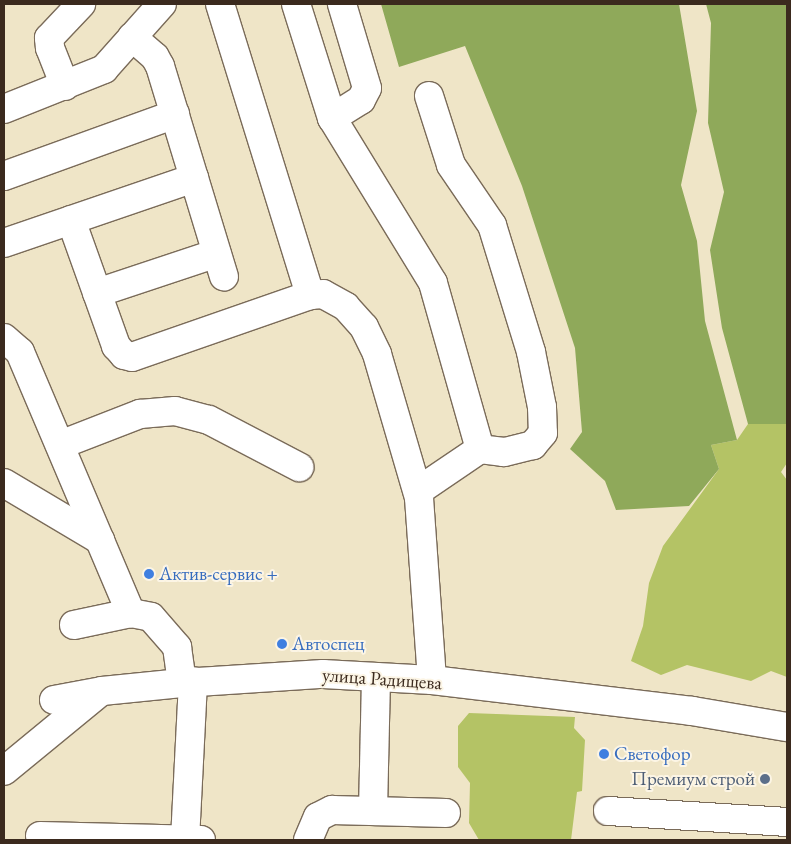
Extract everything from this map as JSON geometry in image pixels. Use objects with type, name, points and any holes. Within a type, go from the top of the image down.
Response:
[{"type":"street","points":[[65,86],[50,48],[49,38],[81,4]]},
{"type":"street","points":[[4,109],[104,69],[162,4]]},
{"type":"street","points":[[220,4],[310,295]]},
{"type":"street","points":[[296,4],[332,118],[433,283],[480,449]]},
{"type":"street","points":[[332,118],[361,100],[367,88],[342,4]]},
{"type":"street","points":[[97,293],[221,264],[160,66],[155,57],[132,37]]},
{"type":"street","points":[[418,490],[480,449],[504,452],[533,445],[543,433],[542,407],[531,352],[492,225],[451,165],[429,96]]},
{"type":"street","points":[[4,176],[175,114]]},
{"type":"street","points":[[4,244],[194,178]]},
{"type":"street","points":[[70,220],[116,346],[124,355],[132,356],[310,295],[322,294],[335,298],[371,339],[418,490],[432,680]]},
{"type":"street","points":[[4,338],[20,352],[131,614]]},
{"type":"street","points":[[60,445],[140,414],[176,411],[209,420],[299,467]]},
{"type":"street","points":[[4,483],[100,540]]},
{"type":"street","points":[[74,625],[131,614],[151,617],[172,638],[187,682],[185,840]]},
{"type":"street","name":"улица Радищева","points":[[54,700],[102,691],[187,682],[323,674],[432,680],[692,711],[787,727]]},
{"type":"street","points":[[373,812],[376,677]]},
{"type":"street","points":[[4,771],[102,691]]},
{"type":"street","points":[[308,840],[318,817],[332,810],[446,813]]},
{"type":"street","points":[[608,812],[787,822]]},
{"type":"street","points":[[40,836],[201,840]]},
{"type":"green space","points":[[381,4],[679,4],[697,111],[681,185],[697,241],[705,321],[737,440],[711,445],[719,469],[689,506],[616,510],[605,481],[570,449],[582,432],[575,348],[522,186],[465,46],[399,67]]},
{"type":"green space","points":[[706,4],[787,4],[787,424],[748,424],[722,328],[710,250],[724,192],[708,123],[711,23]]},
{"type":"green space","points":[[748,424],[787,424],[787,463],[781,472],[787,480],[787,677],[771,671],[751,681],[687,665],[661,675],[631,661],[643,626],[649,583],[663,546],[719,469],[711,445],[737,440]]},
{"type":"green space","points":[[469,713],[575,717],[574,728],[585,740],[582,791],[577,792],[571,840],[479,840],[469,823],[470,783],[458,767],[458,726]]},
{"type":"place","name":"Актив-сервис +","points":[[149,574]]},
{"type":"place","name":"Автоспец","points":[[282,644]]},
{"type":"place","name":"Светофор","points":[[604,754]]},
{"type":"place","name":"Премиум строй","points":[[765,779]]}]
